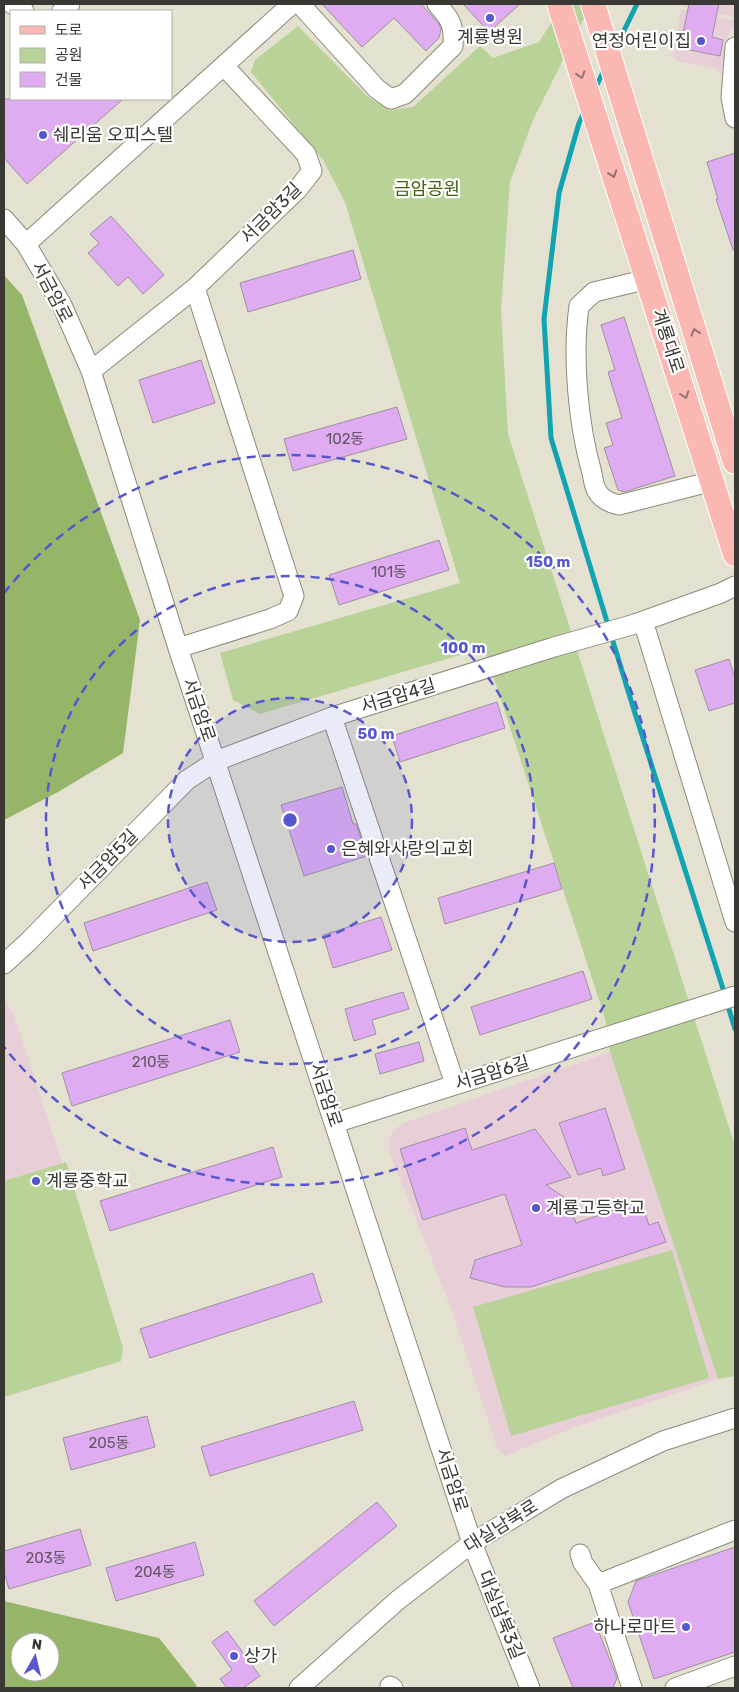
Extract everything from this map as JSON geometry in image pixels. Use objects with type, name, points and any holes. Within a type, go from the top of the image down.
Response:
[{"type":"main road","name":"계룡대로","points":[[559,4],[597,128],[648,279],[735,554]]},
{"type":"main road","name":"계룡대로","points":[[593,4],[735,462]]},
{"type":"street","points":[[26,244],[292,4]]},
{"type":"street","points":[[300,4],[377,89],[391,98],[405,94],[454,46],[454,29],[448,16],[437,4]]},
{"type":"street","points":[[735,47],[731,97],[735,118]]},
{"type":"street","name":"서금암3길","points":[[194,288],[297,190],[312,171],[306,154],[224,66]]},
{"type":"street","name":"서금암로","points":[[4,219],[26,244],[62,305],[91,371],[178,648],[472,1543]]},
{"type":"street","points":[[648,279],[594,292],[579,306],[576,328],[578,391],[587,456],[597,491],[607,502],[619,505],[713,481]]},
{"type":"street","points":[[91,371],[194,288],[294,596],[288,611],[270,619],[178,648]]},
{"type":"street","points":[[735,586],[721,594],[639,623],[735,922]]},
{"type":"street","name":"서금암4길","points":[[216,761],[332,716],[554,647],[639,623]]},
{"type":"street","points":[[332,716],[455,1084]]},
{"type":"street","name":"서금암5길","points":[[4,964],[28,942],[187,780],[216,761]]},
{"type":"street","name":"서금암6길","points":[[335,1123],[735,996]]},
{"type":"street","name":"대실남북로","points":[[299,1688],[398,1600],[472,1543],[561,1489],[663,1441],[735,1418]]},
{"type":"street","points":[[598,1584],[735,1530]]},
{"type":"street","name":"대실남북3길","points":[[472,1543],[530,1688]]},
{"type":"street","points":[[580,1554],[583,1563],[598,1584],[632,1688]]},
{"type":"street","points":[[675,1688],[735,1666]]},
{"type":"shaded area","points":[[675,4],[735,4],[735,17]]},
{"type":"shaded area","name":"연정어린이집","points":[[681,9],[735,21],[734,27],[728,35],[725,47],[724,78],[716,69],[677,61],[673,56]]},
{"type":"shaded area","name":"계룡중학교","points":[[4,997],[14,1015],[123,1348],[121,1361],[4,1397]]},
{"type":"shaded area","name":"계룡고등학교","points":[[610,1052],[718,1379],[573,1428],[505,1456],[497,1448],[451,1308],[390,1154],[388,1142],[392,1132],[403,1123]]},
{"type":"green space","name":"금암공원","points":[[563,4],[591,4],[533,120],[510,182],[501,309],[508,434],[735,1146],[735,1376],[718,1379],[610,1052],[605,1018],[484,648],[260,714],[233,700],[220,653],[460,583],[345,202],[323,160],[251,72],[255,60],[298,26],[367,96],[389,110],[413,107],[480,46],[493,58],[539,42]]},
{"type":"green space","points":[[4,275],[22,295],[140,620],[123,753],[58,792],[4,820]]},
{"type":"green space","name":"계룡중학교","points":[[66,1162],[123,1348],[121,1361],[4,1397],[4,1181]]},
{"type":"green space","points":[[672,1250],[709,1378],[511,1436],[473,1307]]},
{"type":"green space","points":[[4,1601],[159,1638],[197,1686],[195,1688],[4,1688]]},
{"type":"building","points":[[322,4],[421,4],[439,24],[441,29],[439,38],[426,51],[394,18],[362,47]]},
{"type":"building","name":"계룡병원","points":[[463,4],[520,4],[489,32]]},
{"type":"building","name":"연정어린이집","points":[[689,4],[719,4],[712,37],[723,40],[720,56],[680,48]]},
{"type":"building","name":"쉐리움 오피스텔","points":[[4,99],[122,100],[27,184],[4,158]]},
{"type":"building","points":[[735,153],[735,250],[733,250],[716,199],[718,199],[707,162]]},
{"type":"building","points":[[111,216],[164,275],[143,294],[128,277],[118,286],[88,253],[99,243],[90,234]]},
{"type":"building","points":[[353,250],[361,279],[248,312],[240,283]]},
{"type":"building","points":[[624,317],[675,476],[624,492],[618,490],[604,448],[613,445],[606,423],[622,418],[608,372],[615,370],[601,325]]},
{"type":"building","points":[[201,360],[215,403],[153,423],[139,380]]},
{"type":"building","points":[[397,407],[407,439],[293,471],[284,439]]},
{"type":"building","points":[[439,540],[449,570],[339,605],[329,575]]},
{"type":"building","points":[[729,659],[735,678],[735,703],[709,711],[695,670]]},
{"type":"building","points":[[497,702],[505,728],[400,762],[392,736]]},
{"type":"building","points":[[342,787],[353,824],[356,824],[367,856],[304,876],[281,805]]},
{"type":"building","points":[[554,863],[562,889],[445,924],[438,898]]},
{"type":"building","points":[[207,882],[217,910],[93,951],[84,923]]},
{"type":"building","points":[[381,917],[392,950],[333,968],[323,935]]},
{"type":"building","points":[[583,971],[592,999],[480,1035],[471,1007]]},
{"type":"building","points":[[403,992],[409,1009],[372,1020],[376,1034],[354,1041],[345,1009]]},
{"type":"building","points":[[230,1020],[240,1052],[72,1106],[62,1073]]},
{"type":"building","points":[[419,1042],[424,1061],[380,1074],[375,1054]]},
{"type":"building","points":[[605,1108],[625,1169],[603,1176],[601,1168],[578,1175],[559,1123]]},
{"type":"building","points":[[465,1128],[472,1150],[535,1129],[571,1177],[546,1185],[568,1200],[576,1223],[641,1201],[649,1225],[658,1222],[666,1242],[531,1287],[505,1287],[470,1278],[475,1260],[522,1245],[505,1194],[423,1220],[400,1149]]},
{"type":"building","points":[[273,1147],[282,1177],[110,1231],[100,1201]]},
{"type":"building","points":[[313,1273],[322,1302],[150,1358],[140,1329]]},
{"type":"building","points":[[354,1401],[363,1430],[210,1476],[201,1447]]},
{"type":"building","points":[[147,1416],[155,1447],[71,1470],[63,1438]]},
{"type":"building","points":[[377,1502],[397,1526],[274,1626],[254,1601]]},
{"type":"building","points":[[80,1529],[91,1565],[9,1589],[4,1572],[4,1551]]},
{"type":"building","points":[[195,1542],[204,1575],[116,1601],[106,1568]]},
{"type":"building","name":"하나로마트","points":[[735,1547],[735,1652],[654,1679],[628,1602],[636,1581]]},
{"type":"building","points":[[595,1622],[617,1678],[613,1688],[573,1688],[553,1638]]},
{"type":"building","name":"상가","points":[[227,1631],[260,1676],[243,1688],[227,1688],[220,1679],[232,1670],[212,1642]]},
{"type":"waterway","points":[[615,49],[637,4]]},
{"type":"waterway","points":[[595,89],[604,70]]},
{"type":"waterway","points":[[585,110],[579,123],[559,193],[544,319],[551,438],[633,707],[725,995]]},
{"type":"waterway","points":[[727,1003],[735,1029]]},
{"type":"place","name":"계룡병원","points":[[490,18]]},
{"type":"place","name":"연정어린이집","points":[[701,41]]},
{"type":"place","name":"쉐리움 오피스텔","points":[[43,135]]},
{"type":"place","name":"은혜와사랑의교회","points":[[331,849]]},
{"type":"place","name":"계룡중학교","points":[[36,1181]]},
{"type":"place","name":"계룡고등학교","points":[[536,1208]]},
{"type":"place","name":"하나로마트","points":[[686,1627]]},
{"type":"place","name":"상가","points":[[234,1656]]}]
